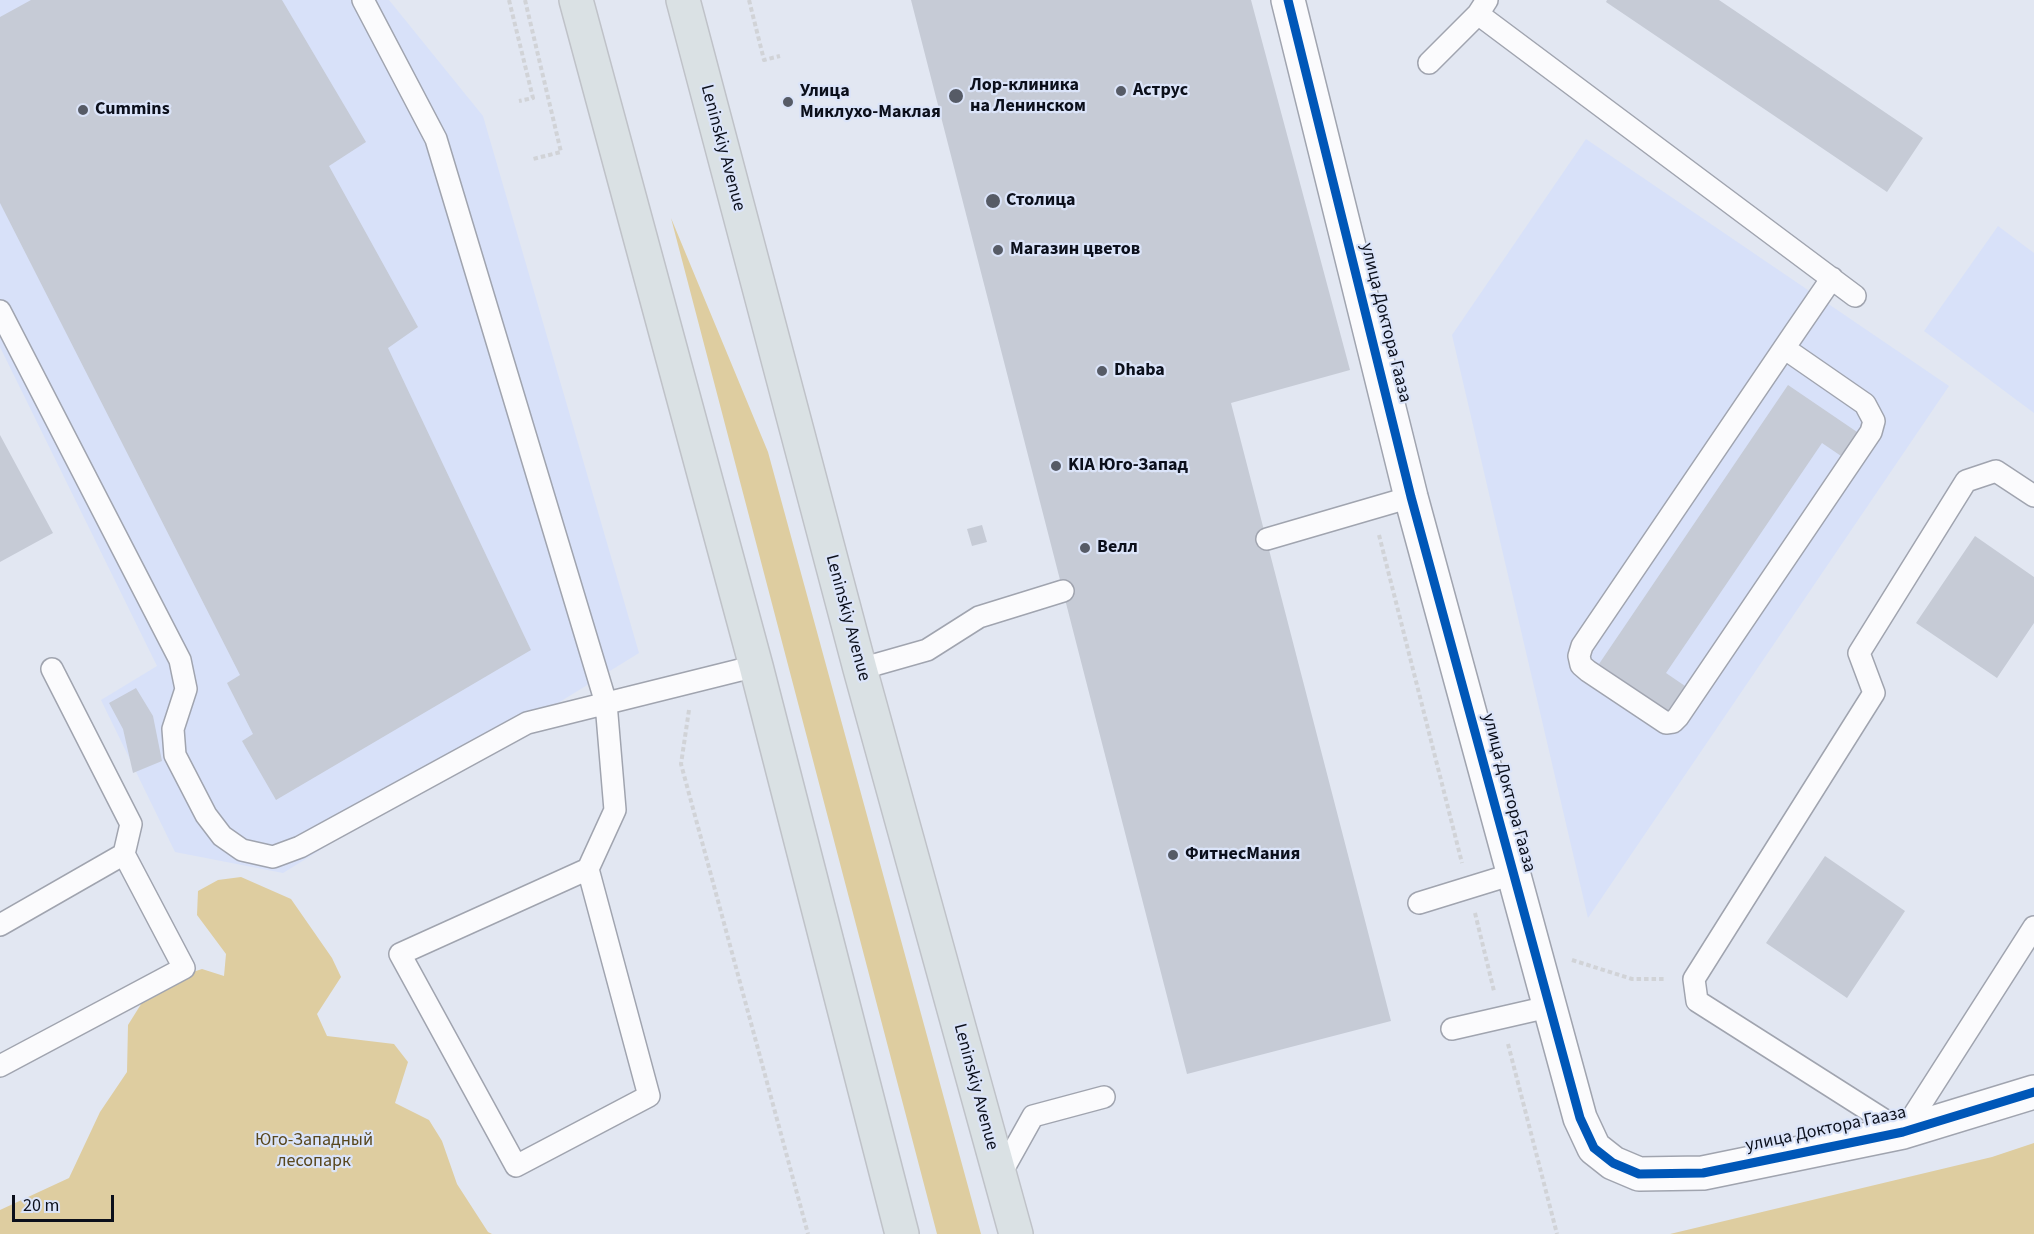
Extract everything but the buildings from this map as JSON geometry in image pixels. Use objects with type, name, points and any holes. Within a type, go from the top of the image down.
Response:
[{"type":"main road","points":[[576,0],[756,666],[902,1234]]},
{"type":"main road","name":"Leninskiy Avenue","points":[[683,0],[860,669],[1016,1234]]},
{"type":"street","name":"улица Доктора Гааза","points":[[1287,0],[1411,497],[1548,1007],[1580,1118],[1594,1148],[1612,1163],[1639,1174],[1703,1173],[1903,1132],[2034,1092]]},
{"type":"lane","points":[[363,0],[436,138],[606,703],[615,810],[588,869],[649,1096],[516,1166],[400,954],[588,869]]},
{"type":"lane","points":[[1429,63],[1482,7],[1855,296]]},
{"type":"lane","points":[[1784,348],[1865,404],[1874,421],[1871,432],[1678,717],[1673,722],[1666,723],[1581,665],[1579,656],[1582,646],[1784,348],[1832,278]]},
{"type":"lane","points":[[0,311],[180,660],[186,689],[173,729],[175,755],[206,815],[222,836],[242,850],[273,857],[300,847],[527,723],[756,666]]},
{"type":"lane","points":[[2034,496],[1996,471],[1966,481],[1859,653],[1874,693],[1694,979],[1697,1000],[1903,1132],[2034,927]]},
{"type":"lane","points":[[1267,539],[1411,497]]},
{"type":"lane","points":[[860,669],[927,650],[979,617],[1063,591]]},
{"type":"lane","points":[[0,1066],[184,968],[124,854],[131,824],[52,669]]},
{"type":"lane","points":[[0,925],[124,854]]},
{"type":"lane","points":[[1419,903],[1513,873]]},
{"type":"lane","points":[[1452,1029],[1548,1007]]},
{"type":"lane","points":[[999,1177],[1033,1116],[1104,1097]]},
{"type":"path","points":[[509,0],[533,98],[519,101]]},
{"type":"path","points":[[525,0],[561,152],[533,159]]},
{"type":"path","points":[[749,0],[764,60],[780,56]]},
{"type":"path","points":[[694,680],[681,764],[808,1234]]},
{"type":"path","points":[[1532,947],[1632,979],[1694,979]]},
{"type":"shaded area","points":[[0,0],[389,0],[483,116],[639,653],[283,873],[175,852],[101,700],[157,666],[0,347]]},
{"type":"shaded area","points":[[1586,139],[1949,386],[1588,918],[1452,335]]},
{"type":"shaded area","points":[[1998,226],[2034,253],[2034,413],[1924,331]]},
{"type":"green space","points":[[671,218],[768,452],[981,1234],[937,1234]]},
{"type":"green space","name":"Юго-Западный лесопарк","points":[[241,877],[291,899],[332,958],[341,977],[317,1014],[327,1036],[394,1044],[408,1062],[395,1103],[429,1120],[442,1141],[457,1184],[488,1232],[492,1234],[0,1234],[0,1210],[69,1178],[100,1112],[127,1072],[128,1025],[153,985],[202,969],[224,976],[226,954],[197,915],[198,891],[218,880]]},
{"type":"green space","points":[[2034,1143],[2034,1234],[1670,1234],[1992,1157]]},
{"type":"cycle path","points":[[1288,0],[1411,497],[1580,1118],[1594,1148],[1613,1163],[1639,1174],[1703,1173],[1903,1132],[2034,1092]]},
{"type":"place","name":"Аструс","points":[[1121,91]]},
{"type":"place","name":"Лор-клиника на Ленинском","points":[[956,96]]},
{"type":"place","name":"Улица Миклухо-Маклая","points":[[788,102]]},
{"type":"place","name":"Cummins","points":[[83,110]]},
{"type":"place","name":"Столица","points":[[993,201]]},
{"type":"place","name":"Магазин цветов","points":[[998,250]]},
{"type":"place","name":"Dhaba","points":[[1102,371]]},
{"type":"place","name":"KIA Юго-Запад","points":[[1056,466]]},
{"type":"place","name":"Велл","points":[[1085,548]]},
{"type":"place","name":"ФитнесМания","points":[[1173,855]]}]
